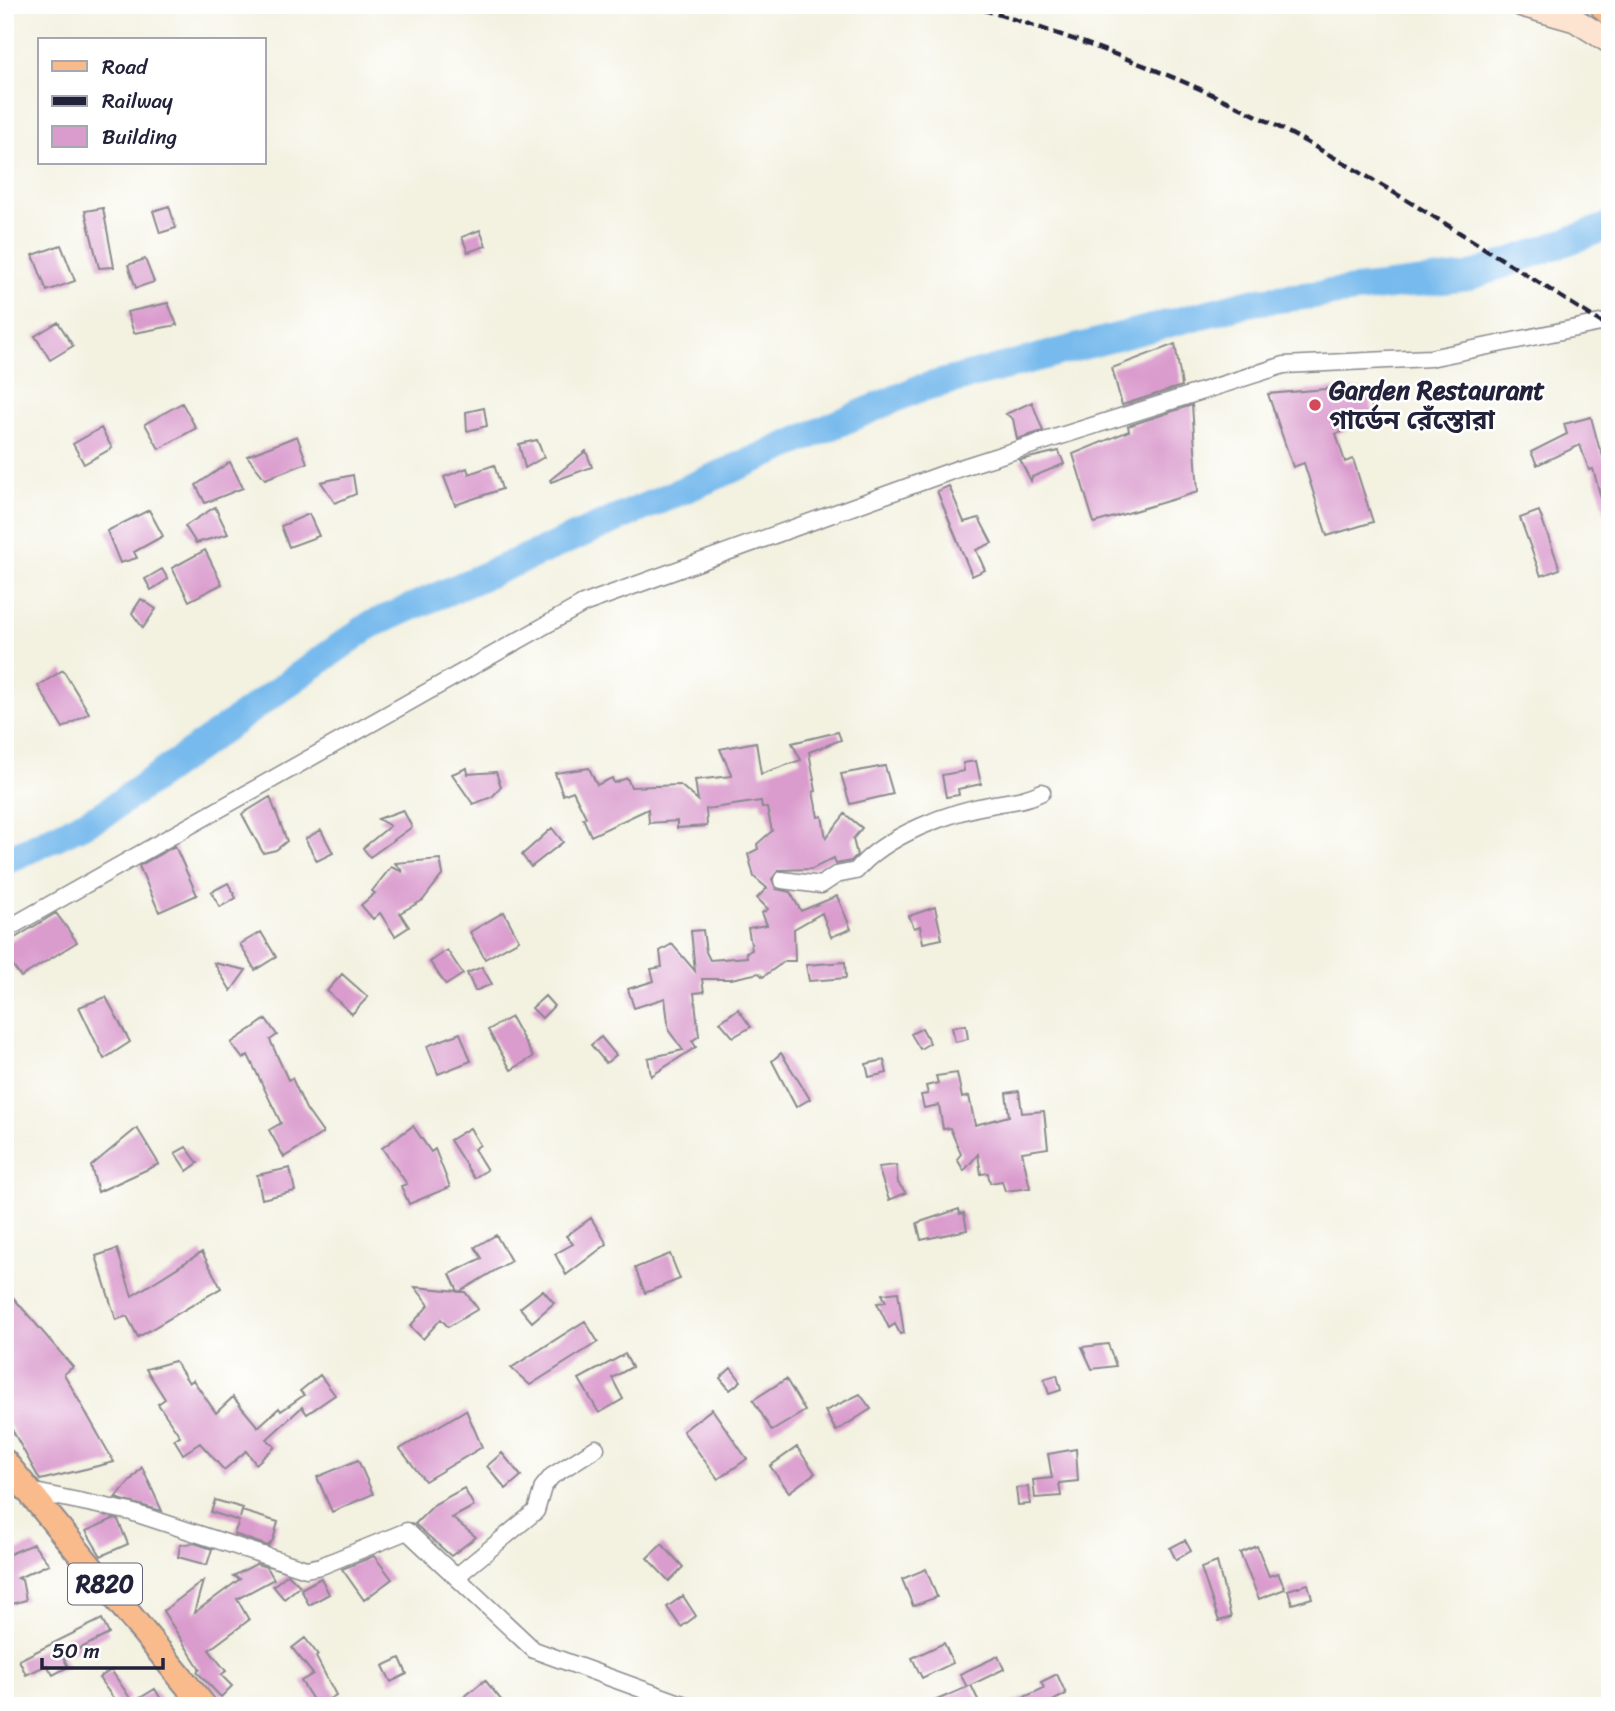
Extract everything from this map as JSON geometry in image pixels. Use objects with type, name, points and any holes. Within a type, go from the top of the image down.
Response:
[{"type":"highway","points":[[1605,5],[1610,10]]},
{"type":"main road","name":"R820","points":[[5,1462],[196,1703]]},
{"type":"street","points":[[1522,5],[1575,20],[1610,42]]},
{"type":"street","points":[[5,930],[583,604],[960,468],[1284,365],[1430,358],[1610,321]]},
{"type":"street","points":[[782,880],[821,885],[836,875],[856,871],[867,857],[918,828],[955,813],[1024,801],[1042,792]]},
{"type":"street","points":[[457,1576],[536,1511],[543,1487],[552,1476],[596,1448]]},
{"type":"street","points":[[30,1491],[131,1512],[306,1569],[321,1566],[407,1531],[457,1576],[482,1605],[534,1650],[688,1706]]},
{"type":"building","points":[[169,206],[176,228],[160,233],[153,211]]},
{"type":"building","points":[[103,208],[114,267],[99,268],[85,211]]},
{"type":"building","points":[[480,230],[486,246],[468,252],[462,237]]},
{"type":"building","points":[[61,245],[75,281],[47,291],[33,255]]},
{"type":"building","points":[[145,259],[154,282],[136,288],[128,265]]},
{"type":"building","points":[[168,303],[177,325],[134,333],[127,312]]},
{"type":"building","points":[[58,322],[73,346],[50,360],[35,336]]},
{"type":"building","points":[[1175,344],[1182,386],[1122,405],[1112,368]]},
{"type":"building","points":[[1337,388],[1370,391],[1374,421],[1336,434],[1345,462],[1353,459],[1373,522],[1327,536],[1304,463],[1293,467],[1268,394]]},
{"type":"building","points":[[1032,402],[1043,431],[1017,439],[1013,419],[1006,414]]},
{"type":"building","points":[[182,403],[196,428],[159,449],[145,424]]},
{"type":"building","points":[[1192,405],[1198,492],[1094,523],[1073,454],[1129,431],[1128,426]]},
{"type":"building","points":[[484,408],[487,426],[467,431],[466,412]]},
{"type":"building","points":[[1591,417],[1599,447],[1610,471],[1610,515],[1606,516],[1593,469],[1589,470],[1580,445],[1537,465],[1531,452],[1567,434],[1564,424]]},
{"type":"building","points":[[101,428],[112,448],[84,464],[73,444]]},
{"type":"building","points":[[297,436],[307,463],[265,479],[247,456]]},
{"type":"building","points":[[537,440],[544,457],[525,468],[519,444]]},
{"type":"building","points":[[586,451],[592,467],[551,482],[550,480]]},
{"type":"building","points":[[1059,451],[1064,464],[1032,477],[1031,481],[1020,460]]},
{"type":"building","points":[[230,462],[243,488],[205,503],[196,485]]},
{"type":"building","points":[[494,465],[502,489],[455,505],[444,477],[467,468],[469,474]]},
{"type":"building","points":[[353,475],[356,494],[335,503],[321,482]]},
{"type":"building","points":[[949,486],[964,522],[979,518],[992,543],[976,550],[985,570],[972,576],[937,491]]},
{"type":"building","points":[[215,507],[228,534],[196,543],[185,526]]},
{"type":"building","points":[[149,510],[163,536],[134,552],[137,558],[120,563],[107,531]]},
{"type":"building","points":[[1539,511],[1560,569],[1541,576],[1520,518]]},
{"type":"building","points":[[309,514],[319,536],[289,547],[281,526]]},
{"type":"building","points":[[205,550],[222,584],[189,601],[172,568]]},
{"type":"building","points":[[162,569],[168,579],[151,590],[145,579]]},
{"type":"building","points":[[141,599],[156,609],[143,628],[132,613]]},
{"type":"building","points":[[63,670],[89,713],[63,728],[38,686]]},
{"type":"building","points":[[838,732],[841,740],[809,752],[816,791],[813,792],[818,817],[822,816],[826,838],[845,814],[862,828],[853,839],[857,855],[851,861],[836,864],[834,858],[812,869],[779,870],[772,879],[776,889],[790,892],[801,911],[837,896],[851,929],[831,937],[822,913],[794,929],[795,961],[785,961],[763,977],[759,973],[731,979],[702,979],[704,992],[694,993],[699,1036],[692,1041],[696,1047],[651,1076],[648,1058],[683,1050],[669,1031],[665,998],[634,1008],[628,989],[654,981],[651,969],[662,967],[660,951],[672,944],[695,971],[691,931],[703,930],[710,960],[747,957],[746,952],[752,950],[748,928],[767,925],[762,913],[768,909],[757,898],[767,888],[754,877],[748,854],[758,849],[757,844],[772,831],[767,808],[762,808],[761,801],[706,809],[707,826],[677,828],[677,821],[649,823],[648,809],[591,836],[583,818],[586,817],[573,791],[563,795],[555,773],[589,768],[597,785],[612,778],[614,783],[627,778],[631,787],[680,785],[698,800],[695,780],[732,776],[720,749],[756,742],[761,774],[801,760],[792,743]]},
{"type":"building","points":[[976,761],[981,784],[958,789],[959,795],[946,797],[942,775],[964,771],[963,763]]},
{"type":"building","points":[[885,766],[893,794],[850,804],[841,774]]},
{"type":"building","points":[[467,768],[468,774],[496,772],[501,787],[492,797],[473,804],[452,774]]},
{"type":"building","points":[[270,797],[287,841],[276,850],[263,853],[242,814]]},
{"type":"building","points":[[403,810],[412,827],[370,857],[363,848],[390,826],[378,819]]},
{"type":"building","points":[[552,828],[563,842],[531,867],[522,855]]},
{"type":"building","points":[[321,830],[333,853],[317,861],[305,839]]},
{"type":"building","points":[[175,846],[197,895],[159,912],[139,866]]},
{"type":"building","points":[[440,859],[443,874],[423,900],[400,913],[409,927],[395,936],[380,913],[373,919],[361,905],[375,893],[372,891],[391,867],[403,872],[395,863]]},
{"type":"building","points":[[228,883],[236,898],[220,907],[211,892]]},
{"type":"building","points":[[935,907],[942,939],[923,943],[920,926],[914,928],[909,916]]},
{"type":"building","points":[[504,912],[519,940],[485,959],[470,932]]},
{"type":"building","points":[[56,913],[77,942],[21,977],[12,965],[5,971],[5,944]]},
{"type":"building","points":[[261,932],[276,957],[255,970],[240,944]]},
{"type":"building","points":[[447,950],[463,974],[446,985],[430,962]]},
{"type":"building","points":[[845,962],[846,978],[809,981],[806,965]]},
{"type":"building","points":[[214,963],[246,970],[231,991]]},
{"type":"building","points":[[482,967],[492,984],[475,991],[467,973]]},
{"type":"building","points":[[342,974],[368,997],[352,1014],[327,991]]},
{"type":"building","points":[[545,996],[554,1006],[542,1018],[532,1008]]},
{"type":"building","points":[[106,997],[130,1042],[104,1059],[79,1007]]},
{"type":"building","points":[[738,1009],[751,1027],[733,1037],[720,1022]]},
{"type":"building","points":[[511,1017],[533,1057],[511,1070],[488,1030]]},
{"type":"building","points":[[266,1019],[277,1035],[270,1040],[288,1080],[292,1078],[306,1109],[323,1133],[284,1157],[269,1130],[281,1123],[248,1055],[243,1059],[231,1043]]},
{"type":"building","points":[[966,1025],[968,1039],[955,1042],[952,1027]]},
{"type":"building","points":[[922,1028],[930,1043],[920,1049],[911,1034]]},
{"type":"building","points":[[460,1033],[471,1061],[438,1074],[427,1046]]},
{"type":"building","points":[[601,1037],[616,1055],[606,1063],[591,1045]]},
{"type":"building","points":[[781,1053],[810,1099],[796,1107],[772,1061]]},
{"type":"building","points":[[884,1060],[887,1073],[869,1077],[866,1064]]},
{"type":"building","points":[[957,1073],[962,1098],[969,1096],[975,1125],[1009,1116],[1006,1093],[1019,1091],[1022,1113],[1044,1111],[1048,1148],[1022,1152],[1030,1188],[1005,1191],[1002,1181],[990,1183],[988,1173],[981,1174],[978,1154],[964,1171],[957,1159],[961,1154],[950,1128],[943,1129],[939,1105],[924,1108],[921,1095],[928,1094],[926,1086],[938,1083],[936,1076]]},
{"type":"building","points":[[413,1126],[431,1152],[435,1149],[450,1187],[409,1204],[401,1186],[407,1184],[382,1148]]},
{"type":"building","points":[[137,1128],[159,1164],[98,1192],[91,1166]]},
{"type":"building","points":[[470,1128],[480,1145],[474,1149],[487,1170],[474,1178],[450,1140]]},
{"type":"building","points":[[186,1147],[198,1163],[187,1171],[175,1153]]},
{"type":"building","points":[[896,1165],[898,1183],[906,1193],[889,1200],[878,1167]]},
{"type":"building","points":[[290,1168],[295,1191],[262,1199],[257,1175]]},
{"type":"building","points":[[959,1209],[960,1214],[964,1213],[967,1230],[921,1240],[917,1223]]},
{"type":"building","points":[[591,1218],[607,1244],[566,1275],[555,1254],[573,1244],[566,1236]]},
{"type":"building","points":[[496,1235],[511,1261],[459,1292],[465,1292],[478,1309],[448,1327],[441,1319],[423,1339],[410,1326],[429,1305],[415,1287],[458,1291],[450,1274],[482,1258],[475,1247]]},
{"type":"building","points":[[117,1249],[132,1296],[202,1252],[221,1288],[138,1337],[127,1316],[116,1320],[96,1256]]},
{"type":"building","points":[[670,1254],[680,1279],[645,1293],[635,1268]]},
{"type":"building","points":[[5,1288],[73,1367],[64,1374],[114,1462],[40,1480],[5,1417]]},
{"type":"building","points":[[543,1290],[554,1303],[532,1322],[520,1308]]},
{"type":"building","points":[[898,1292],[904,1333],[900,1334],[895,1324],[889,1328],[877,1303],[886,1302],[882,1294]]},
{"type":"building","points":[[585,1321],[598,1342],[530,1385],[511,1368]]},
{"type":"building","points":[[1108,1344],[1116,1366],[1092,1369],[1082,1347]]},
{"type":"building","points":[[625,1354],[632,1367],[612,1378],[623,1399],[599,1413],[579,1379]]},
{"type":"building","points":[[175,1361],[189,1383],[193,1380],[216,1413],[233,1397],[258,1427],[279,1408],[281,1411],[304,1395],[300,1391],[320,1375],[335,1395],[307,1414],[302,1407],[267,1439],[275,1447],[256,1464],[246,1451],[224,1470],[200,1443],[183,1454],[174,1439],[180,1436],[158,1404],[165,1399],[146,1369]]},
{"type":"building","points":[[731,1368],[741,1381],[730,1390],[720,1378]]},
{"type":"building","points":[[1057,1375],[1061,1390],[1049,1394],[1044,1379]]},
{"type":"building","points":[[786,1379],[805,1411],[772,1431],[753,1400]]},
{"type":"building","points":[[860,1394],[871,1409],[836,1431],[825,1411]]},
{"type":"building","points":[[712,1409],[747,1459],[718,1479],[683,1431]]},
{"type":"building","points":[[466,1410],[482,1447],[425,1481],[400,1449]]},
{"type":"building","points":[[797,1447],[815,1473],[789,1492],[770,1466]]},
{"type":"building","points":[[1076,1449],[1078,1481],[1059,1483],[1061,1496],[1035,1498],[1033,1480],[1052,1478],[1048,1454]]},
{"type":"building","points":[[502,1453],[521,1476],[506,1489],[487,1466]]},
{"type":"building","points":[[358,1460],[373,1494],[332,1512],[317,1477]]},
{"type":"building","points":[[142,1467],[162,1511],[115,1498]]},
{"type":"building","points":[[1028,1487],[1030,1504],[1018,1505],[1016,1488]]},
{"type":"building","points":[[464,1488],[474,1506],[452,1518],[476,1537],[451,1556],[415,1524],[435,1504]]},
{"type":"building","points":[[215,1500],[278,1522],[273,1540],[268,1546],[234,1534],[239,1521],[211,1512]]},
{"type":"building","points":[[113,1519],[118,1520],[128,1544],[101,1556],[86,1531]]},
{"type":"building","points":[[1185,1540],[1191,1551],[1176,1560],[1170,1548]]},
{"type":"building","points":[[194,1543],[212,1549],[207,1565],[178,1557],[180,1545]]},
{"type":"building","points":[[33,1544],[49,1564],[18,1578],[22,1580],[26,1600],[5,1606],[5,1556]]},
{"type":"building","points":[[662,1544],[683,1567],[669,1581],[647,1558]]},
{"type":"building","points":[[1257,1546],[1269,1576],[1278,1573],[1285,1589],[1259,1599],[1240,1553]]},
{"type":"building","points":[[374,1556],[392,1579],[364,1600],[342,1569]]},
{"type":"building","points":[[1217,1562],[1231,1617],[1219,1621],[1201,1568]]},
{"type":"building","points":[[256,1564],[267,1567],[274,1579],[237,1599],[249,1620],[209,1650],[226,1671],[221,1675],[232,1686],[221,1697],[197,1672],[200,1669],[163,1611],[203,1581],[194,1613],[240,1579],[233,1576]]},
{"type":"building","points":[[926,1569],[937,1597],[913,1606],[902,1579]]},
{"type":"building","points":[[288,1574],[300,1586],[284,1599],[273,1586]]},
{"type":"building","points":[[321,1578],[329,1594],[309,1605],[301,1589]]},
{"type":"building","points":[[1308,1584],[1312,1598],[1292,1604],[1288,1590]]},
{"type":"building","points":[[683,1596],[696,1616],[681,1627],[667,1607]]},
{"type":"building","points":[[102,1619],[109,1634],[63,1657],[68,1667],[53,1675],[47,1665],[26,1675],[19,1660]]},
{"type":"building","points":[[305,1638],[318,1655],[316,1657],[336,1695],[317,1706],[301,1681],[313,1674],[292,1648]]},
{"type":"building","points":[[944,1643],[953,1663],[922,1678],[912,1658]]},
{"type":"building","points":[[998,1656],[1004,1669],[967,1687],[960,1674]]},
{"type":"building","points":[[400,1658],[407,1674],[391,1682],[383,1666]]},
{"type":"building","points":[[111,1670],[130,1698],[119,1706],[99,1678]]},
{"type":"building","points":[[1057,1674],[1066,1694],[1043,1706],[1005,1706],[1044,1688],[1041,1682]]},
{"type":"building","points":[[485,1680],[506,1706],[453,1706]]},
{"type":"building","points":[[971,1685],[981,1706],[923,1706],[967,1687]]},
{"type":"building","points":[[155,1689],[165,1706],[127,1706]]},
{"type":"waterway","points":[[5,861],[104,814],[370,625],[918,389],[1251,302],[1468,277],[1610,226]]},
{"type":"railway","points":[[968,5],[1121,57],[1196,87],[1269,122],[1399,196],[1610,328]]},
{"type":"place","name":"Garden Restaurant গার্ডেন রেঁস্তোরা","points":[[1315,405]]}]
